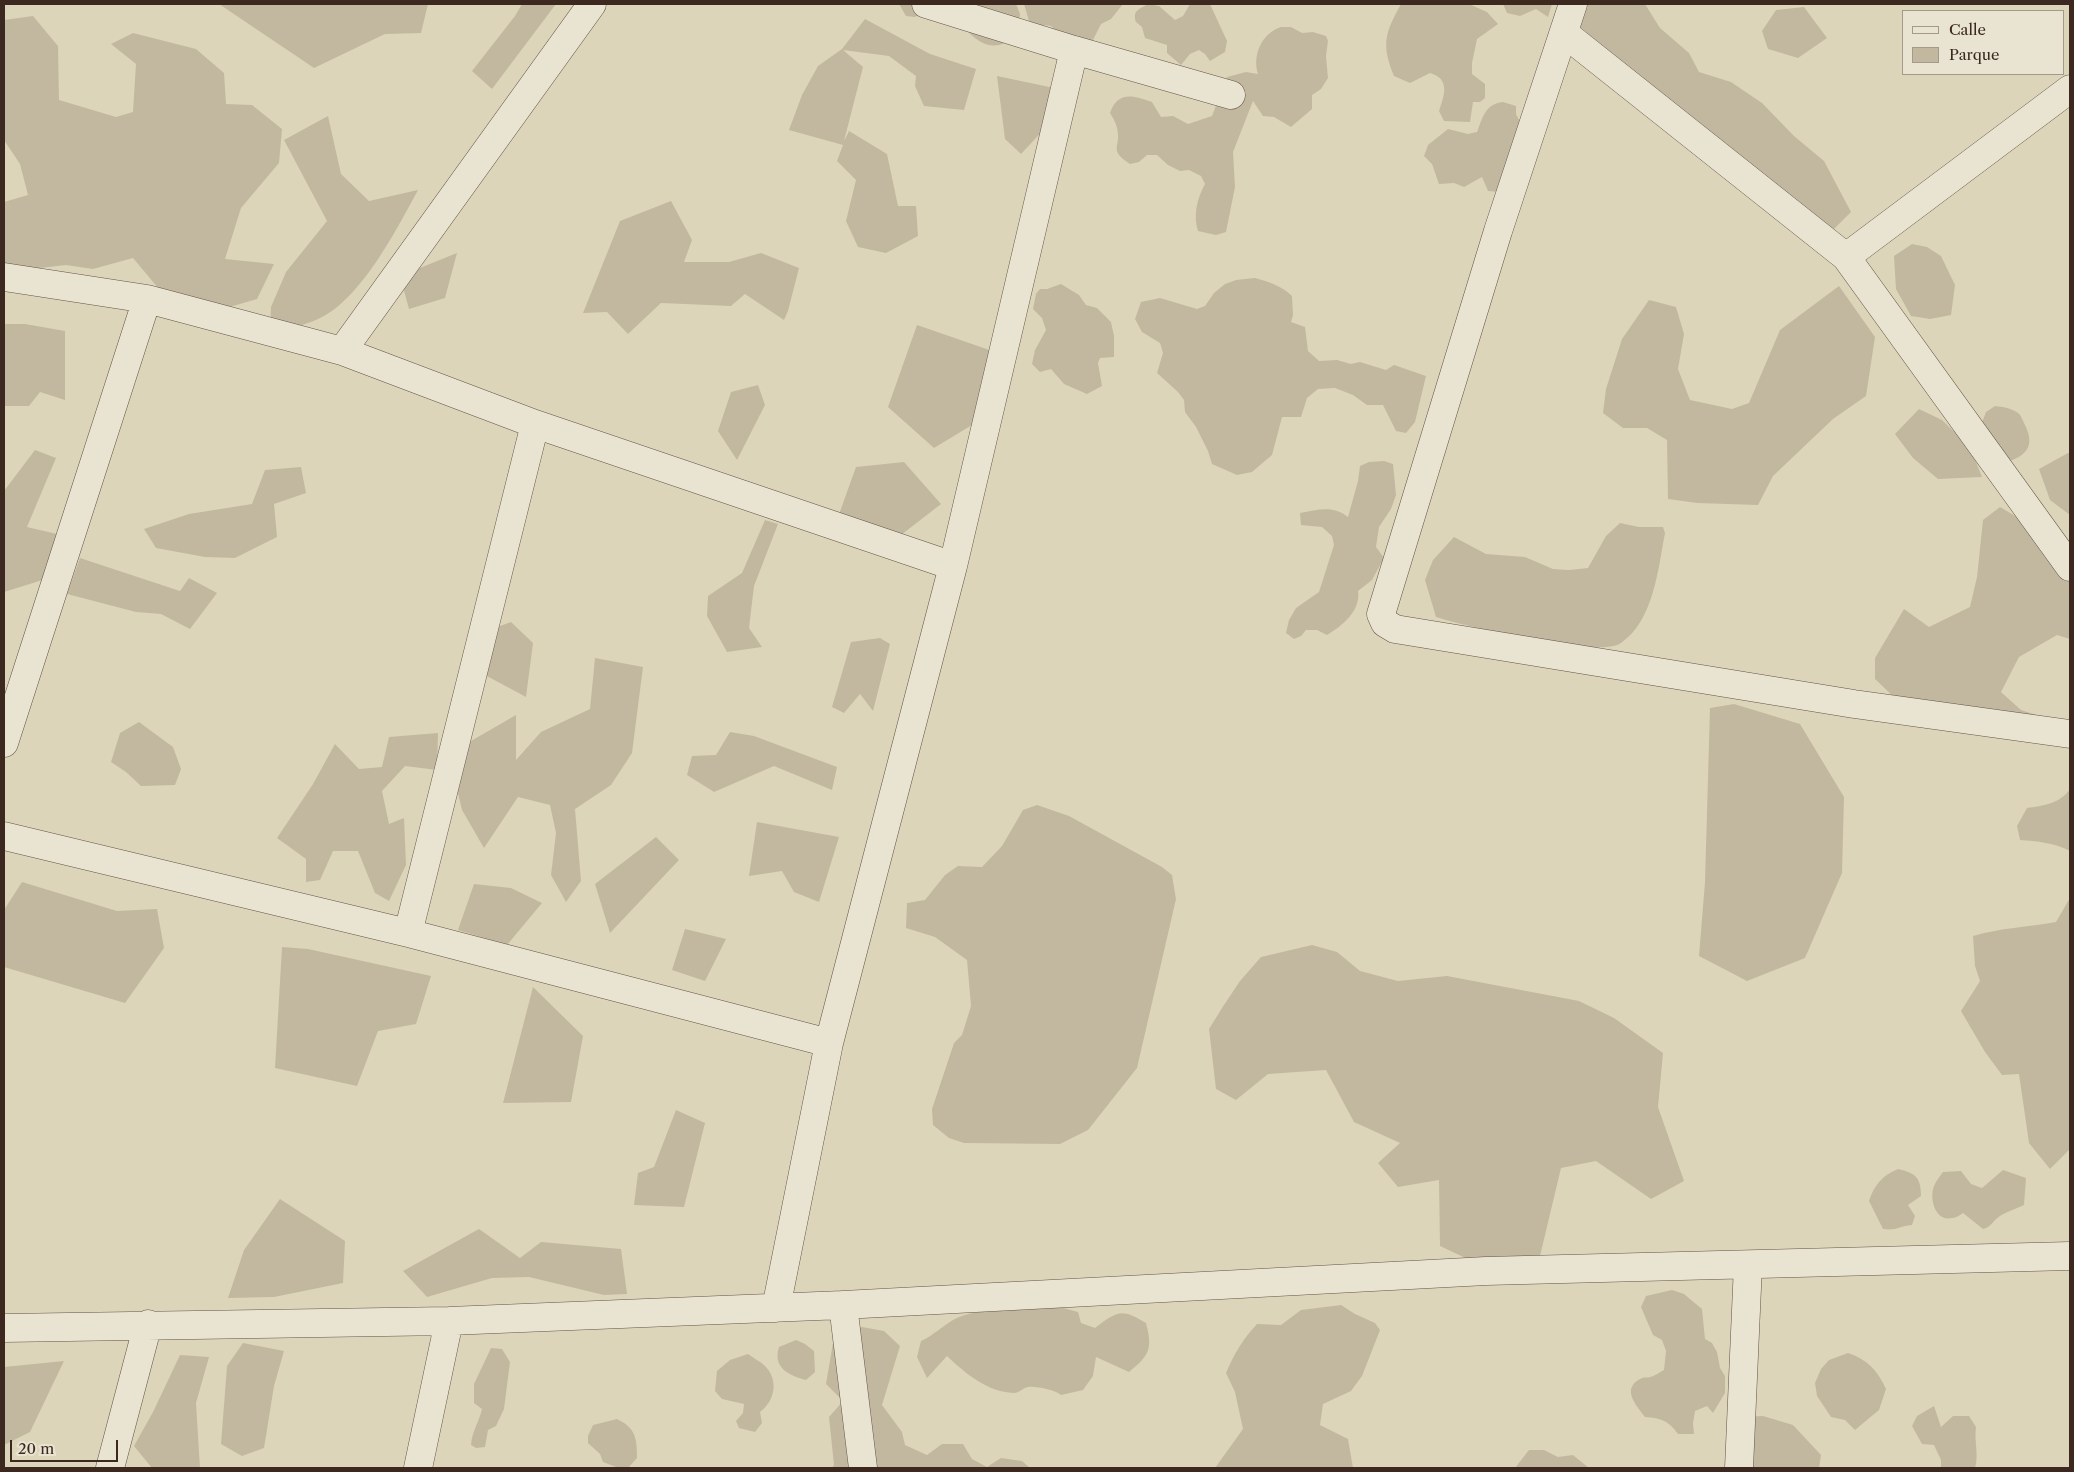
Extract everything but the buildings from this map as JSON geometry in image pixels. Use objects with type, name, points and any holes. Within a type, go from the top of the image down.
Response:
[{"type":"street","points":[[342,351],[592,4]]},
{"type":"street","points":[[926,4],[1074,50],[1231,95]]},
{"type":"street","points":[[1573,4],[1498,231],[1381,614],[1385,624],[1395,628],[1854,704],[2070,734]]},
{"type":"street","points":[[1564,32],[1846,257],[2070,567]]},
{"type":"street","points":[[776,1308],[829,1043],[953,566],[1074,50]]},
{"type":"street","points":[[1846,257],[2070,88]]},
{"type":"street","points":[[4,277],[147,299],[342,351],[535,424],[953,566]]},
{"type":"street","points":[[4,743],[147,299]]},
{"type":"street","points":[[408,933],[535,424]]},
{"type":"street","points":[[4,836],[408,933],[829,1043]]},
{"type":"street","points":[[4,1328],[148,1324],[449,1321],[843,1305],[1486,1270],[2070,1256]]},
{"type":"street","points":[[1738,1468],[1748,1265]]},
{"type":"street","points":[[843,1305],[863,1468]]},
{"type":"street","points":[[418,1468],[449,1321]]},
{"type":"street","points":[[110,1468],[148,1324]]},
{"type":"green space","points":[[219,4],[428,4],[421,33],[385,34],[314,68]]},
{"type":"green space","points":[[522,4],[556,4],[492,89],[472,71],[515,16]]},
{"type":"green space","points":[[899,4],[1016,4],[1020,14],[1018,34],[1007,42],[989,45],[973,36],[951,13],[925,11],[915,17],[906,16]]},
{"type":"green space","points":[[1024,4],[1123,4],[1111,19],[1101,24],[1089,48],[1058,33],[1051,26],[1044,25],[1038,29],[1029,21]]},
{"type":"green space","points":[[1148,4],[1159,6],[1175,20],[1183,16],[1190,4],[1210,4],[1227,41],[1225,52],[1210,61],[1199,50],[1190,54],[1181,65],[1167,53],[1167,45],[1145,38],[1142,27],[1136,22],[1136,12]]},
{"type":"green space","points":[[1401,4],[1469,4],[1487,12],[1498,24],[1477,39],[1472,63],[1472,74],[1485,84],[1485,98],[1480,102],[1473,102],[1470,122],[1444,121],[1439,111],[1444,89],[1441,79],[1437,76],[1430,73],[1410,83],[1394,76],[1386,47],[1388,31]]},
{"type":"green space","points":[[1503,4],[1552,4],[1548,17],[1536,9],[1520,16],[1507,13]]},
{"type":"green space","points":[[1577,4],[1645,4],[1660,28],[1689,53],[1699,72],[1731,82],[1762,103],[1794,136],[1824,161],[1851,212],[1824,239],[1693,121],[1580,27]]},
{"type":"green space","points":[[1804,7],[1827,38],[1798,58],[1768,49],[1762,31],[1776,10]]},
{"type":"green space","points":[[33,16],[58,46],[59,100],[116,117],[133,112],[136,64],[111,44],[133,33],[196,49],[224,73],[226,104],[252,105],[282,129],[279,163],[241,208],[225,259],[274,264],[257,299],[216,311],[159,289],[133,258],[93,269],[66,265],[4,272],[4,202],[28,195],[20,164],[4,140],[4,20]]},
{"type":"green space","points":[[865,19],[930,54],[976,69],[964,110],[924,106],[915,86],[916,76],[889,56],[843,50],[863,67],[844,141],[849,131],[887,154],[898,206],[916,206],[918,236],[886,253],[858,247],[846,221],[856,180],[837,161],[843,145],[789,130],[802,95],[818,66],[842,49]]},
{"type":"green space","points":[[1281,27],[1291,27],[1302,33],[1313,32],[1326,36],[1328,41],[1326,56],[1328,78],[1321,89],[1312,95],[1312,109],[1291,127],[1274,117],[1263,116],[1253,101],[1233,152],[1235,187],[1226,232],[1216,235],[1198,231],[1197,207],[1205,184],[1201,176],[1189,170],[1180,171],[1168,165],[1157,155],[1147,155],[1139,162],[1130,164],[1117,151],[1117,128],[1110,113],[1117,101],[1122,98],[1133,97],[1152,102],[1161,117],[1173,116],[1188,124],[1212,116],[1227,77],[1246,72],[1258,74],[1256,59],[1260,46],[1269,34]]},
{"type":"green space","points":[[997,76],[1078,93],[1021,154],[1005,139]]},
{"type":"green space","points":[[1503,102],[1516,106],[1516,114],[1529,140],[1498,192],[1488,191],[1482,177],[1464,187],[1454,183],[1439,184],[1432,164],[1424,156],[1428,145],[1448,129],[1468,134],[1477,132],[1488,108]]},
{"type":"green space","points":[[328,116],[341,174],[369,201],[418,190],[376,262],[363,281],[348,297],[333,310],[318,319],[270,334],[271,307],[286,272],[327,221],[284,140]]},
{"type":"green space","points":[[671,201],[692,240],[684,262],[729,262],[761,253],[799,268],[784,320],[745,294],[731,306],[661,303],[628,334],[607,312],[583,313],[620,221]]},
{"type":"green space","points":[[1912,244],[1927,247],[1941,256],[1955,285],[1951,315],[1930,319],[1911,316],[1896,289],[1894,256]]},
{"type":"green space","points":[[457,253],[445,298],[409,309],[400,276]]},
{"type":"green space","points":[[1255,278],[1280,287],[1292,296],[1293,315],[1291,322],[1305,327],[1308,351],[1319,361],[1337,360],[1351,364],[1360,362],[1386,370],[1394,365],[1426,376],[1415,422],[1406,433],[1396,431],[1383,405],[1367,405],[1353,395],[1335,388],[1318,389],[1307,398],[1301,417],[1282,417],[1272,455],[1252,472],[1237,475],[1212,464],[1196,427],[1185,412],[1184,400],[1157,373],[1163,353],[1160,343],[1142,332],[1135,319],[1141,302],[1160,298],[1197,309],[1205,306],[1214,293],[1225,284],[1236,280]]},
{"type":"green space","points":[[1061,284],[1079,295],[1086,305],[1097,308],[1111,322],[1114,336],[1114,357],[1100,358],[1098,363],[1102,386],[1087,394],[1064,384],[1051,369],[1040,372],[1032,364],[1035,350],[1046,330],[1042,318],[1033,309],[1036,294],[1040,289],[1047,289]]},
{"type":"green space","points":[[1839,286],[1875,337],[1866,396],[1833,419],[1773,476],[1758,505],[1697,503],[1668,499],[1667,440],[1647,428],[1623,428],[1603,413],[1606,389],[1622,339],[1649,300],[1676,307],[1684,334],[1678,369],[1690,400],[1732,409],[1749,403],[1780,330]]},
{"type":"green space","points":[[4,324],[25,324],[65,331],[65,400],[40,392],[29,406],[4,406]]},
{"type":"green space","points":[[917,325],[1001,354],[1000,408],[934,448],[888,407]]},
{"type":"green space","points":[[758,385],[765,405],[737,460],[718,431],[731,392]]},
{"type":"green space","points":[[1995,406],[2010,409],[2019,414],[2029,437],[2028,448],[2025,452],[2007,462],[1981,425],[1986,412]]},
{"type":"green space","points":[[1919,409],[1942,420],[1970,447],[1982,477],[1938,479],[1913,458],[1895,434]]},
{"type":"green space","points":[[35,450],[56,458],[27,527],[57,534],[49,578],[4,592],[4,491]]},
{"type":"green space","points":[[2070,453],[2070,515],[2050,500],[2039,469]]},
{"type":"green space","points":[[1384,461],[1393,464],[1396,495],[1391,509],[1379,527],[1376,547],[1384,558],[1372,580],[1358,591],[1357,605],[1339,627],[1327,635],[1317,630],[1306,630],[1301,636],[1294,639],[1286,633],[1289,620],[1296,608],[1319,592],[1334,545],[1332,536],[1322,527],[1301,525],[1300,513],[1331,510],[1348,517],[1360,466],[1369,462]]},
{"type":"green space","points":[[904,462],[941,504],[892,542],[838,517],[856,467]]},
{"type":"green space","points":[[301,467],[306,493],[274,504],[277,537],[235,558],[205,557],[156,548],[144,529],[189,514],[252,504],[265,470]]},
{"type":"green space","points":[[2000,507],[2022,520],[2070,583],[2070,639],[2057,635],[2019,657],[2001,692],[2021,710],[2070,726],[1896,699],[1875,679],[1875,658],[1904,609],[1929,627],[1970,607],[1977,577],[1983,520]]},
{"type":"green space","points":[[765,520],[778,524],[754,586],[749,628],[762,647],[727,652],[707,616],[708,596],[742,573]]},
{"type":"green space","points":[[1620,523],[1639,527],[1663,527],[1665,533],[1657,578],[1648,608],[1632,633],[1621,643],[1608,647],[1560,644],[1501,633],[1436,617],[1425,580],[1433,560],[1454,537],[1486,554],[1525,557],[1553,569],[1569,570],[1588,568],[1606,536]]},
{"type":"green space","points":[[80,558],[180,591],[189,578],[217,593],[190,629],[161,614],[136,612],[67,594]]},
{"type":"green space","points":[[511,622],[533,643],[526,697],[485,675],[489,630]]},
{"type":"green space","points":[[880,638],[890,644],[873,711],[860,694],[844,713],[832,707],[851,642]]},
{"type":"green space","points":[[595,658],[643,667],[632,753],[611,785],[575,809],[581,881],[566,902],[551,875],[556,833],[550,805],[518,797],[484,848],[462,810],[455,781],[471,741],[516,715],[516,760],[541,732],[590,709]]},
{"type":"green space","points":[[1734,704],[1800,724],[1844,797],[1842,873],[1805,958],[1747,981],[1699,956],[1705,882],[1710,708]]},
{"type":"green space","points":[[139,722],[173,747],[181,769],[175,785],[141,786],[126,772],[111,762],[120,733]]},
{"type":"green space","points":[[730,732],[754,736],[837,767],[832,790],[774,766],[714,792],[687,775],[692,756],[716,755]]},
{"type":"green space","points":[[438,733],[437,770],[405,766],[382,791],[389,824],[404,818],[406,865],[389,901],[375,893],[358,851],[333,851],[320,880],[306,882],[306,859],[277,838],[313,784],[335,744],[359,769],[382,767],[389,737]]},
{"type":"green space","points":[[2070,789],[2070,851],[2046,843],[2020,840],[2017,826],[2027,808],[2057,801]]},
{"type":"green space","points":[[1037,805],[1069,816],[1162,867],[1172,875],[1176,899],[1137,1068],[1088,1130],[1060,1144],[964,1143],[949,1138],[933,1125],[932,1109],[954,1043],[962,1035],[971,1006],[967,960],[935,937],[906,928],[907,903],[925,900],[945,875],[958,866],[982,867],[1002,846],[1023,810]]},
{"type":"green space","points":[[757,822],[839,837],[819,902],[794,892],[782,871],[749,876]]},
{"type":"green space","points":[[656,837],[679,860],[610,933],[595,884]]},
{"type":"green space","points":[[22,882],[117,911],[157,909],[164,948],[125,1003],[4,967],[4,910]]},
{"type":"green space","points":[[474,884],[511,888],[542,903],[507,945],[458,930]]},
{"type":"green space","points":[[2070,898],[2070,1149],[2050,1169],[2029,1143],[2019,1074],[2002,1075],[1985,1052],[1961,1011],[1980,981],[1975,966],[1973,936],[2004,929],[2056,922]]},
{"type":"green space","points":[[685,929],[726,939],[705,981],[672,970]]},
{"type":"green space","points":[[1312,945],[1337,952],[1360,971],[1398,981],[1447,976],[1579,1001],[1614,1018],[1663,1053],[1658,1107],[1684,1181],[1651,1199],[1596,1161],[1561,1168],[1540,1256],[1474,1262],[1440,1246],[1439,1180],[1398,1187],[1378,1163],[1400,1143],[1354,1122],[1326,1070],[1268,1074],[1236,1100],[1216,1089],[1209,1029],[1240,981],[1261,957]]},
{"type":"green space","points":[[282,947],[308,949],[431,976],[416,1024],[378,1031],[357,1086],[275,1068]]},
{"type":"green space","points":[[533,987],[583,1036],[571,1102],[503,1103]]},
{"type":"green space","points":[[676,1110],[705,1123],[684,1207],[634,1205],[638,1173],[654,1167]]},
{"type":"green space","points":[[1898,1169],[1909,1172],[1916,1177],[1920,1185],[1921,1196],[1908,1205],[1915,1216],[1912,1225],[1883,1229],[1869,1201],[1880,1181]]},
{"type":"green space","points":[[2003,1170],[2026,1178],[2024,1205],[2002,1215],[1983,1229],[1963,1213],[1955,1218],[1946,1218],[1938,1213],[1932,1197],[1934,1186],[1943,1172],[1961,1171],[1971,1184],[1982,1188]]},
{"type":"green space","points":[[280,1199],[345,1241],[343,1283],[274,1297],[228,1298],[244,1250]]},
{"type":"green space","points":[[479,1229],[520,1258],[541,1242],[621,1249],[627,1294],[604,1295],[529,1277],[492,1278],[427,1297],[403,1271]]},
{"type":"green space","points":[[1672,1290],[1684,1294],[1702,1309],[1705,1339],[1712,1343],[1717,1352],[1720,1368],[1725,1376],[1725,1393],[1713,1413],[1707,1406],[1695,1411],[1694,1434],[1678,1434],[1664,1421],[1645,1417],[1634,1402],[1631,1392],[1635,1382],[1654,1376],[1664,1370],[1666,1351],[1662,1340],[1653,1335],[1641,1307],[1646,1296]]},
{"type":"green space","points":[[1341,1305],[1375,1323],[1380,1330],[1362,1376],[1351,1391],[1323,1404],[1320,1425],[1348,1439],[1353,1468],[1215,1468],[1243,1429],[1235,1392],[1226,1373],[1247,1335],[1257,1324],[1281,1325],[1301,1310]]},
{"type":"green space","points":[[1056,1306],[1078,1312],[1081,1323],[1095,1328],[1115,1315],[1125,1314],[1138,1318],[1146,1323],[1149,1339],[1148,1351],[1141,1361],[1129,1372],[1096,1357],[1093,1376],[1083,1390],[1061,1395],[1036,1387],[1024,1388],[1014,1393],[995,1389],[969,1375],[947,1356],[927,1378],[917,1357],[921,1341],[963,1315],[989,1310]]},
{"type":"green space","points":[[862,1327],[884,1331],[900,1346],[882,1405],[902,1432],[905,1445],[927,1455],[942,1444],[963,1444],[972,1459],[987,1467],[1001,1458],[1022,1461],[1030,1468],[832,1468],[834,1465],[829,1417],[843,1401],[826,1384],[834,1337]]},
{"type":"green space","points":[[796,1340],[814,1351],[815,1372],[806,1380],[784,1370],[778,1360],[779,1347]]},
{"type":"green space","points":[[243,1343],[284,1351],[274,1386],[264,1448],[242,1456],[221,1444],[227,1366]]},
{"type":"green space","points":[[491,1348],[502,1349],[510,1362],[504,1409],[496,1426],[488,1430],[485,1447],[476,1448],[471,1445],[482,1409],[474,1403],[474,1384]]},
{"type":"green space","points":[[1848,1353],[1871,1366],[1886,1389],[1879,1410],[1855,1430],[1845,1420],[1831,1417],[1817,1396],[1815,1383],[1821,1369],[1829,1360]]},
{"type":"green space","points":[[748,1354],[765,1366],[774,1384],[769,1402],[760,1412],[762,1423],[755,1432],[739,1428],[736,1421],[743,1413],[744,1404],[722,1399],[715,1391],[717,1371],[730,1360]]},
{"type":"green space","points":[[180,1355],[209,1357],[196,1403],[200,1468],[152,1468],[134,1446],[153,1412]]},
{"type":"green space","points":[[64,1361],[30,1432],[4,1445],[4,1367]]},
{"type":"green space","points":[[1934,1406],[1941,1427],[1953,1416],[1969,1416],[1976,1427],[1977,1458],[1975,1468],[1941,1468],[1941,1460],[1934,1445],[1922,1444],[1912,1426],[1917,1416]]},
{"type":"green space","points":[[1763,1416],[1793,1425],[1821,1455],[1819,1468],[1726,1468],[1727,1440],[1743,1417]]},
{"type":"green space","points":[[617,1419],[632,1430],[636,1440],[637,1458],[629,1467],[616,1467],[603,1462],[600,1454],[588,1443],[588,1436],[593,1425]]},
{"type":"green space","points":[[1529,1450],[1544,1450],[1558,1457],[1573,1455],[1589,1468],[1515,1468]]}]
